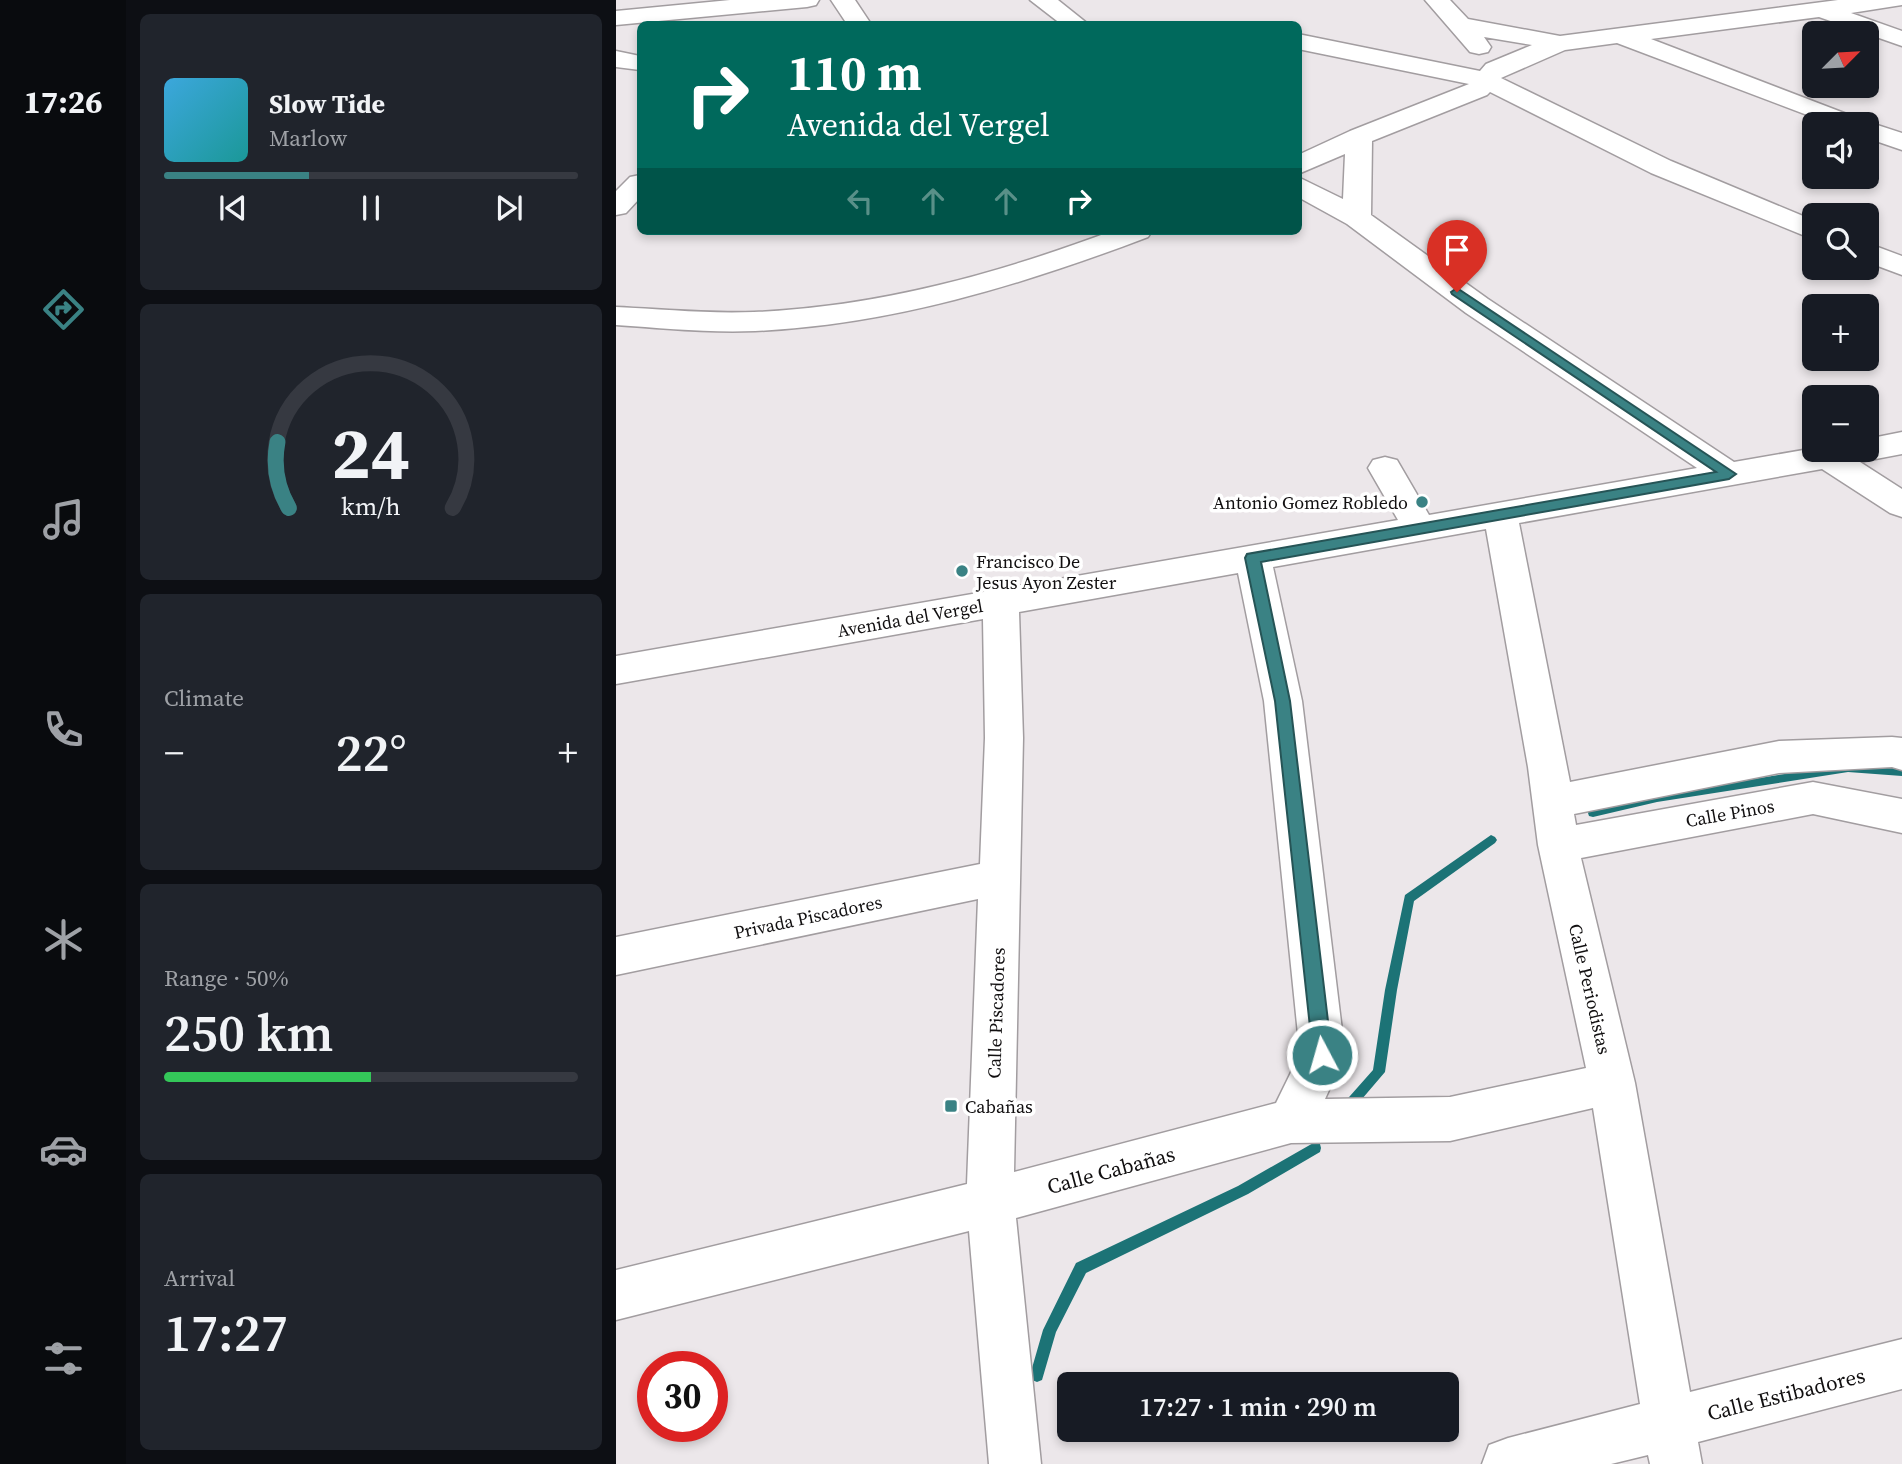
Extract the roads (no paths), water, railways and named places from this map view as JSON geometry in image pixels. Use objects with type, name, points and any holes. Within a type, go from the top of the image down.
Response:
[{"type":"street","points":[[616,18],[807,0]]},
{"type":"street","points":[[843,0],[857,21]]},
{"type":"street","points":[[1042,0],[1072,21]]},
{"type":"street","points":[[1437,0],[1463,26],[1491,74]]},
{"type":"street","points":[[1302,164],[1359,137],[1478,90],[1491,74],[1560,43],[1894,0]]},
{"type":"street","points":[[1822,11],[1902,39]]},
{"type":"street","points":[[1463,26],[1560,43]]},
{"type":"street","points":[[1616,34],[1822,112]]},
{"type":"street","points":[[1302,42],[1356,55],[1491,74],[1661,167],[1802,226]]},
{"type":"street","points":[[616,59],[637,62]]},
{"type":"street","points":[[1879,133],[1902,142]]},
{"type":"street","points":[[1357,218],[1359,137]]},
{"type":"street","points":[[616,176],[637,181]]},
{"type":"street","points":[[616,207],[637,185]]},
{"type":"street","points":[[1302,187],[1357,218],[1476,306],[1729,474]]},
{"type":"street","points":[[616,316],[694,321],[774,321],[882,309],[986,283],[1127,235]]},
{"type":"street","points":[[1879,257],[1902,266]]},
{"type":"street","name":"Avenida del Vergel","points":[[1879,448],[1902,443]]},
{"type":"street","name":"Avenida del Vergel","points":[[616,670],[1802,461]]},
{"type":"street","points":[[1835,462],[1902,505]]},
{"type":"street","points":[[1385,468],[1420,528]]},
{"type":"street","name":"Calle Periodistas","points":[[1500,514],[1577,938],[1612,1083],[1673,1444]]},
{"type":"street","points":[[1252,558],[1283,701],[1322,1055],[1291,1121]]},
{"type":"street","name":"Calle Piscadores","points":[[1001,603],[1004,738],[990,1202],[1015,1464]]},
{"type":"street","points":[[1556,824],[1779,757],[1892,752],[1902,754]]},
{"type":"street","name":"Calle Pinos","points":[[1556,824],[1813,798],[1902,816]]},
{"type":"street","name":"Privada Piscadores","points":[[616,956],[1000,877]]},
{"type":"street","name":"Calle Cabañas","points":[[616,1296],[990,1202],[1291,1121],[1450,1119],[1612,1083]]},
{"type":"street","name":"Calle Estibadores","points":[[1508,1464],[1673,1444],[1902,1364]]},
{"type":"waterway","points":[[1593,813],[1657,798],[1848,768],[1902,772]]},
{"type":"waterway","points":[[1346,1109],[1379,1072],[1391,990],[1409,898],[1491,840]]},
{"type":"waterway","points":[[1037,1375],[1050,1330],[1081,1268],[1243,1190],[1315,1148]]},
{"type":"place","name":"Antonio Gomez Robledo","points":[[1422,502]]},
{"type":"place","name":"Francisco De Jesus Ayon Zester","points":[[962,571]]},
{"type":"place","name":"Cabañas","points":[[951,1106]]}]
